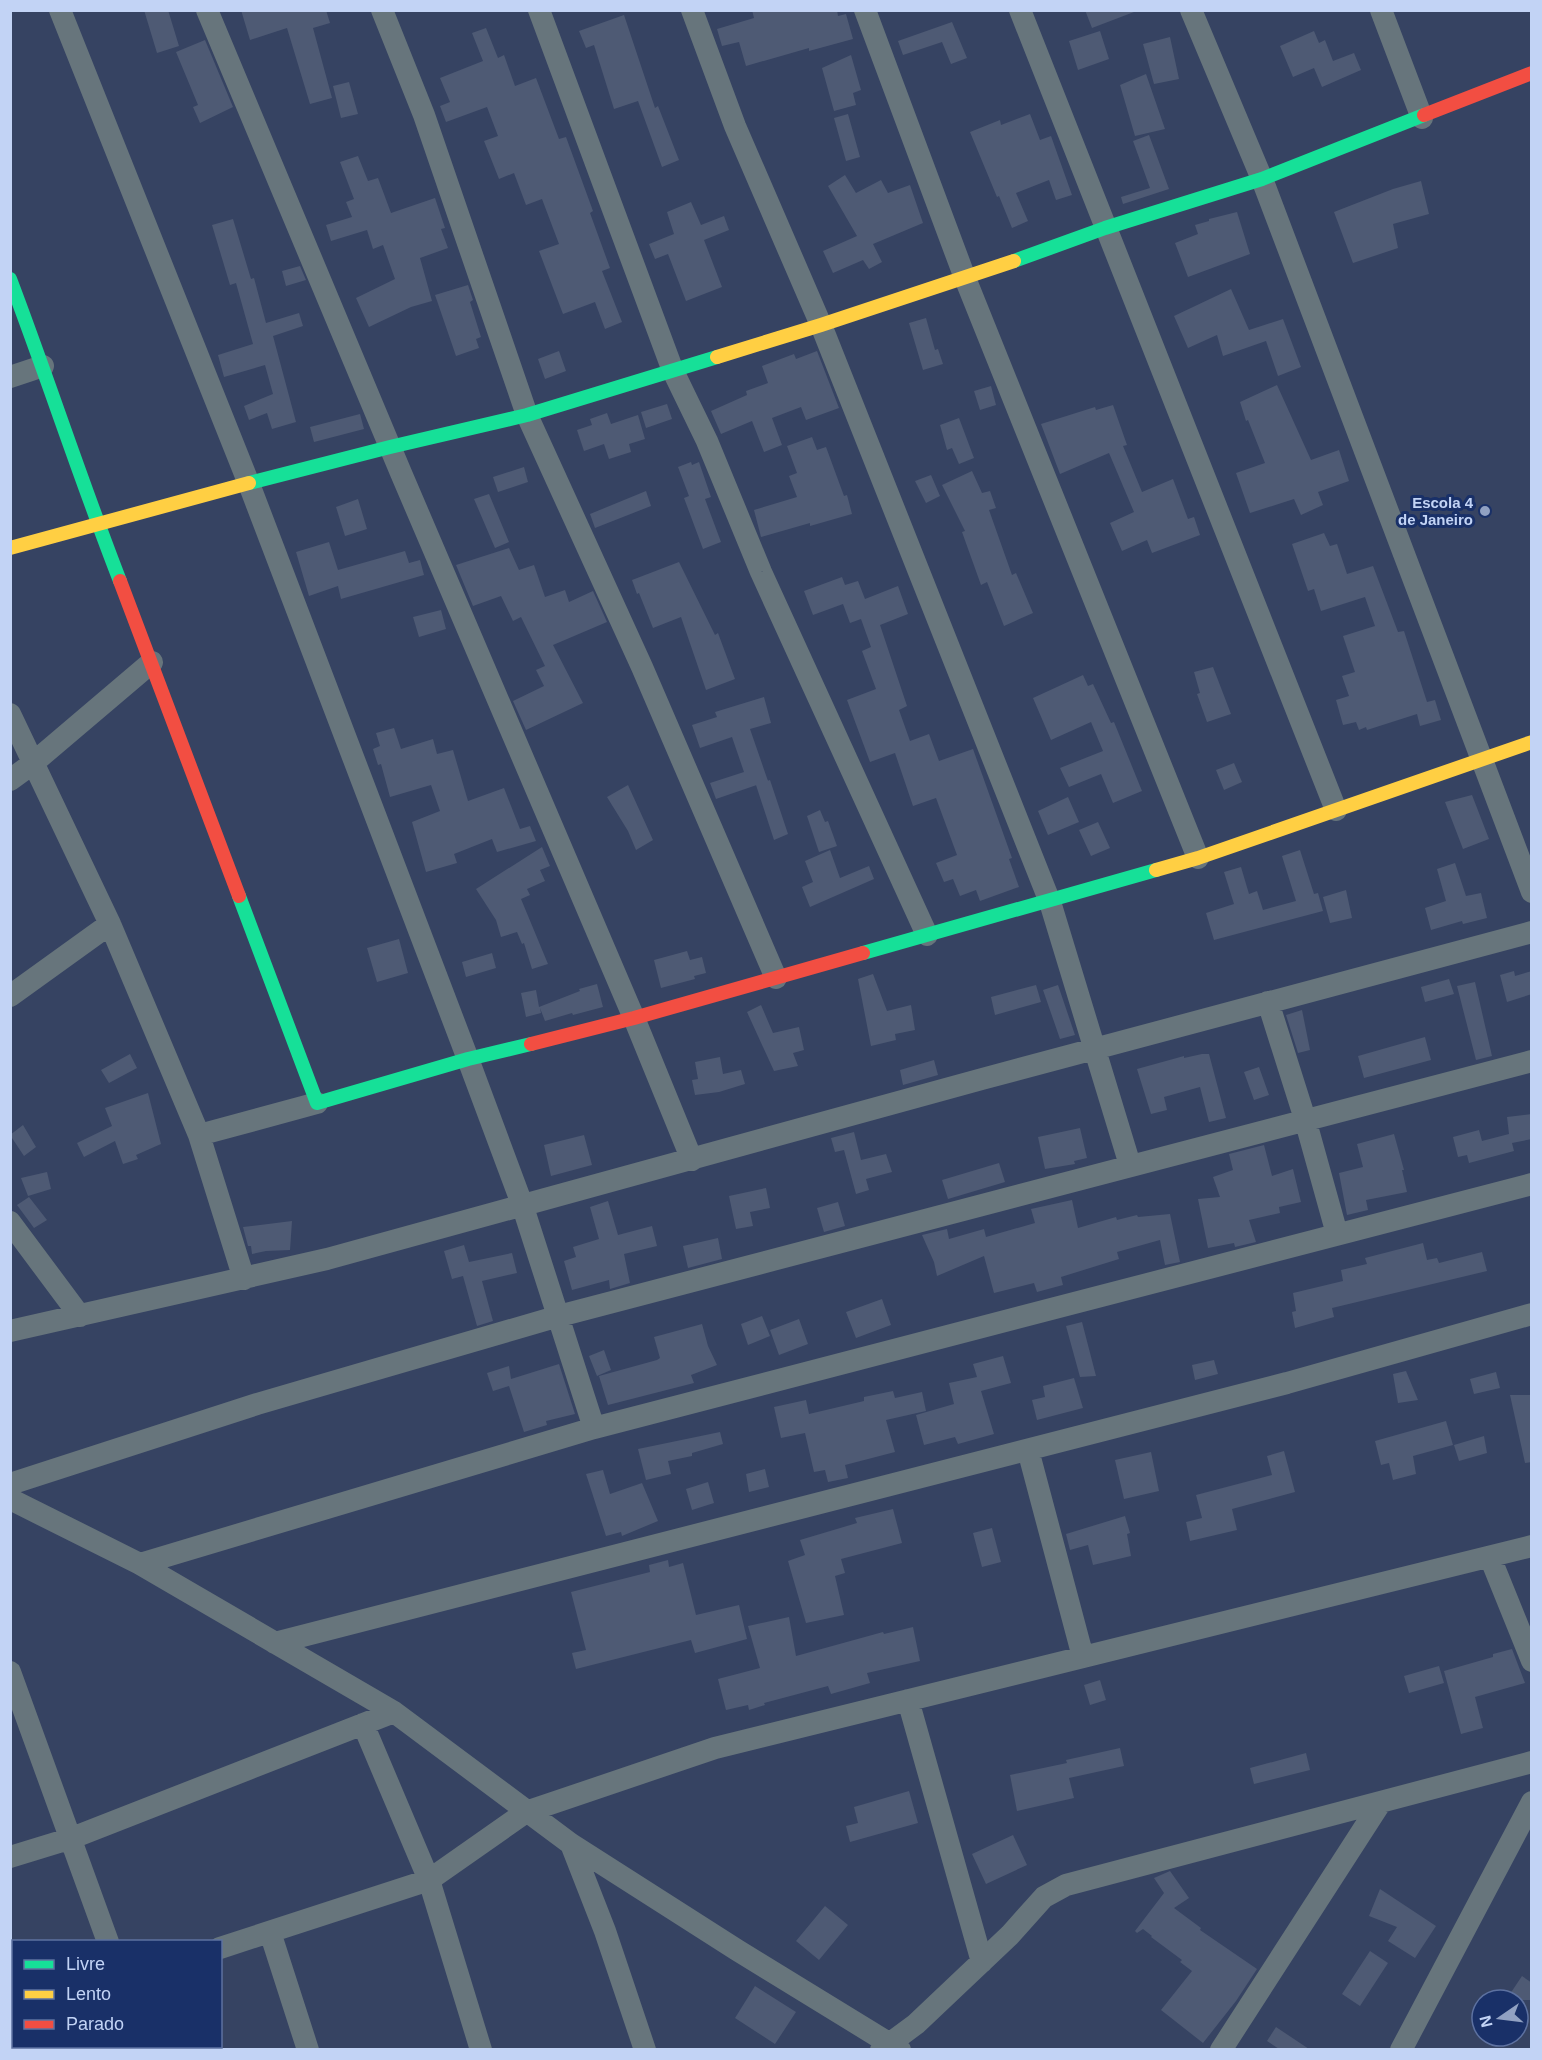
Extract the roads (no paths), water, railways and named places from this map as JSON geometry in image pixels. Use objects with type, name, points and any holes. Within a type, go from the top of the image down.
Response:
[{"type":"street","points":[[60,10],[249,484],[468,1059],[522,1204],[594,1428]]},
{"type":"street","points":[[207,10],[693,1160]]},
{"type":"street","points":[[382,10],[423,115],[527,415],[642,667],[776,978]]},
{"type":"street","points":[[539,10],[673,371],[707,441],[762,572],[927,935]]},
{"type":"street","points":[[692,10],[735,126],[821,325],[1050,902],[1130,1165]]},
{"type":"street","points":[[865,10],[965,279],[1198,858]]},
{"type":"street","points":[[1020,10],[1336,810]]},
{"type":"street","points":[[1191,10],[1262,179],[1532,892]]},
{"type":"street","points":[[1381,10],[1422,118]]},
{"type":"street","points":[[10,548],[97,523],[390,447],[527,415],[821,325],[965,279],[1105,228],[1262,179],[1532,73]]},
{"type":"street","points":[[10,279],[43,366],[97,523],[152,662],[317,1103]]},
{"type":"street","points":[[10,377],[43,366]]},
{"type":"street","points":[[10,780],[152,662]]},
{"type":"street","points":[[10,714],[110,924],[199,1135],[244,1280]]},
{"type":"street","points":[[199,1135],[468,1059],[634,1018],[1050,902],[1198,858],[1532,742]]},
{"type":"street","points":[[10,996],[110,924]]},
{"type":"street","points":[[10,1331],[244,1280],[327,1259],[522,1204],[693,1160],[1532,932]]},
{"type":"street","points":[[1268,1002],[1305,1119],[1337,1234]]},
{"type":"street","points":[[10,1484],[257,1404],[559,1316],[1532,1061]]},
{"type":"street","points":[[140,1564],[594,1428],[1532,1184]]},
{"type":"street","points":[[10,1222],[80,1316]]},
{"type":"street","points":[[275,1643],[1287,1383],[1532,1314]]},
{"type":"street","points":[[1028,1450],[1083,1657]]},
{"type":"street","points":[[10,1499],[140,1564],[394,1712],[571,1844],[890,2048],[982,1962],[1044,1897],[1066,1885],[1532,1762]]},
{"type":"street","points":[[222,1947],[429,1881],[526,1812],[715,1748],[1532,1546]]},
{"type":"street","points":[[1490,1557],[1532,1660]]},
{"type":"street","points":[[10,1672],[15,1698],[72,1838],[108,1940]]},
{"type":"street","points":[[908,1700],[982,1962]]},
{"type":"street","points":[[10,1857],[72,1838],[394,1712]]},
{"type":"street","points":[[363,1724],[429,1881],[482,2049]]},
{"type":"street","points":[[1221,2049],[1381,1802]]},
{"type":"street","points":[[1401,2049],[1532,1802]]},
{"type":"street","points":[[571,1844],[605,1931],[645,2049]]},
{"type":"street","points":[[270,1932],[308,2049]]},
{"type":"place","name":"Escola 4 de Janeiro","points":[[1485,511]]}]
